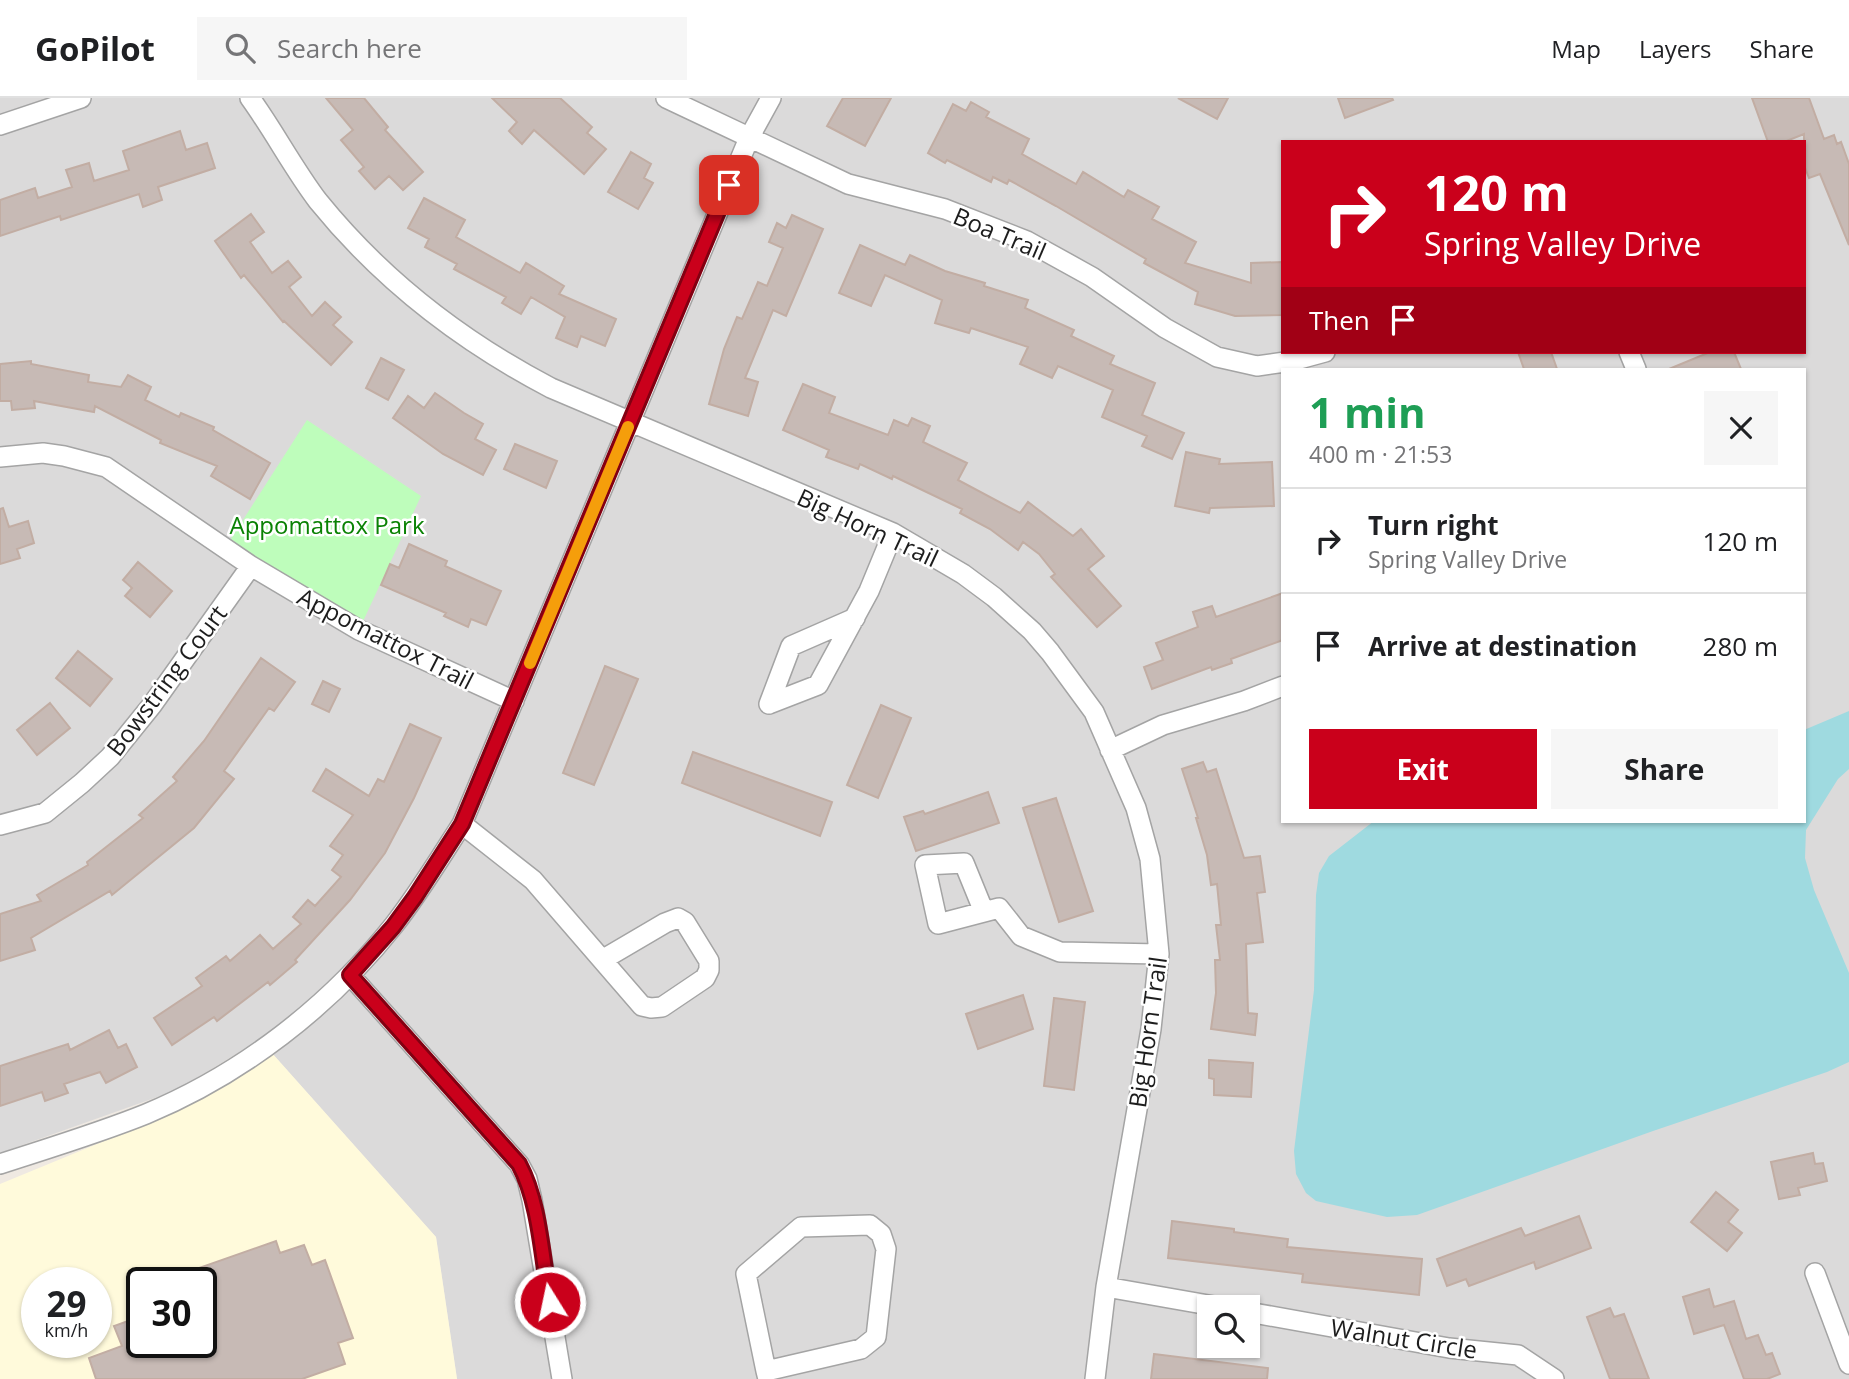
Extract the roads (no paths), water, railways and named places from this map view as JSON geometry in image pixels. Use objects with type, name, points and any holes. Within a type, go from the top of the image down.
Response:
[{"type":"street","points":[[0,125],[81,98]]},
{"type":"street","name":"Big Horn Trail","points":[[250,98],[318,200],[370,260],[413,299],[458,333],[521,372],[630,422],[893,533],[963,574],[994,597],[1032,631],[1081,692],[1094,712],[1136,808],[1150,859],[1159,954],[1152,1030],[1106,1287],[1096,1379]]},
{"type":"street","name":"Boa Trail","points":[[666,98],[848,184],[945,209],[1027,241],[1092,278],[1176,335],[1217,357],[1257,366],[1318,354]]},
{"type":"street","points":[[0,1164],[148,1113],[208,1084],[253,1056],[307,1015],[350,975],[393,927],[415,897],[462,824],[748,138],[771,98]]},
{"type":"street","name":"Appomattox Trail","points":[[0,457],[43,453],[106,467],[251,566],[359,630],[514,701]]},
{"type":"street","points":[[855,618],[791,646],[769,704],[818,685],[855,618],[869,591],[893,533]]},
{"type":"street","name":"Bowstring Court","points":[[0,825],[45,813],[110,757],[152,705],[251,566]]},
{"type":"street","points":[[1110,750],[1163,724],[1244,701],[1281,687]]},
{"type":"street","points":[[462,824],[533,880],[602,961],[642,1006],[651,1009],[670,1003],[705,978],[709,970],[709,961],[685,922],[678,918],[602,961]]},
{"type":"street","points":[[984,912],[999,908],[1021,936],[1060,952],[1159,954]]},
{"type":"street","points":[[350,975],[521,1168],[532,1200],[562,1379]]},
{"type":"street","points":[[870,1225],[881,1234],[886,1249],[876,1337],[861,1349],[767,1375],[746,1274],[801,1227],[870,1225]]},
{"type":"street","points":[[1815,1273],[1849,1364]]},
{"type":"street","points":[[1106,1287],[1197,1303]]},
{"type":"street","name":"Walnut Circle","points":[[1260,1314],[1449,1348],[1518,1355],[1554,1379]]},
{"type":"water","points":[[1849,711],[1849,769],[1838,779],[1806,830],[1805,858],[1814,890],[1849,973],[1849,1062],[1417,1215],[1387,1217],[1316,1201],[1306,1193],[1296,1174],[1294,1151],[1314,990],[1316,895],[1319,873],[1329,856],[1371,823],[1806,823],[1806,729]]},
{"type":"park label","name":"Appomattox Park","points":[[327,524]]}]
